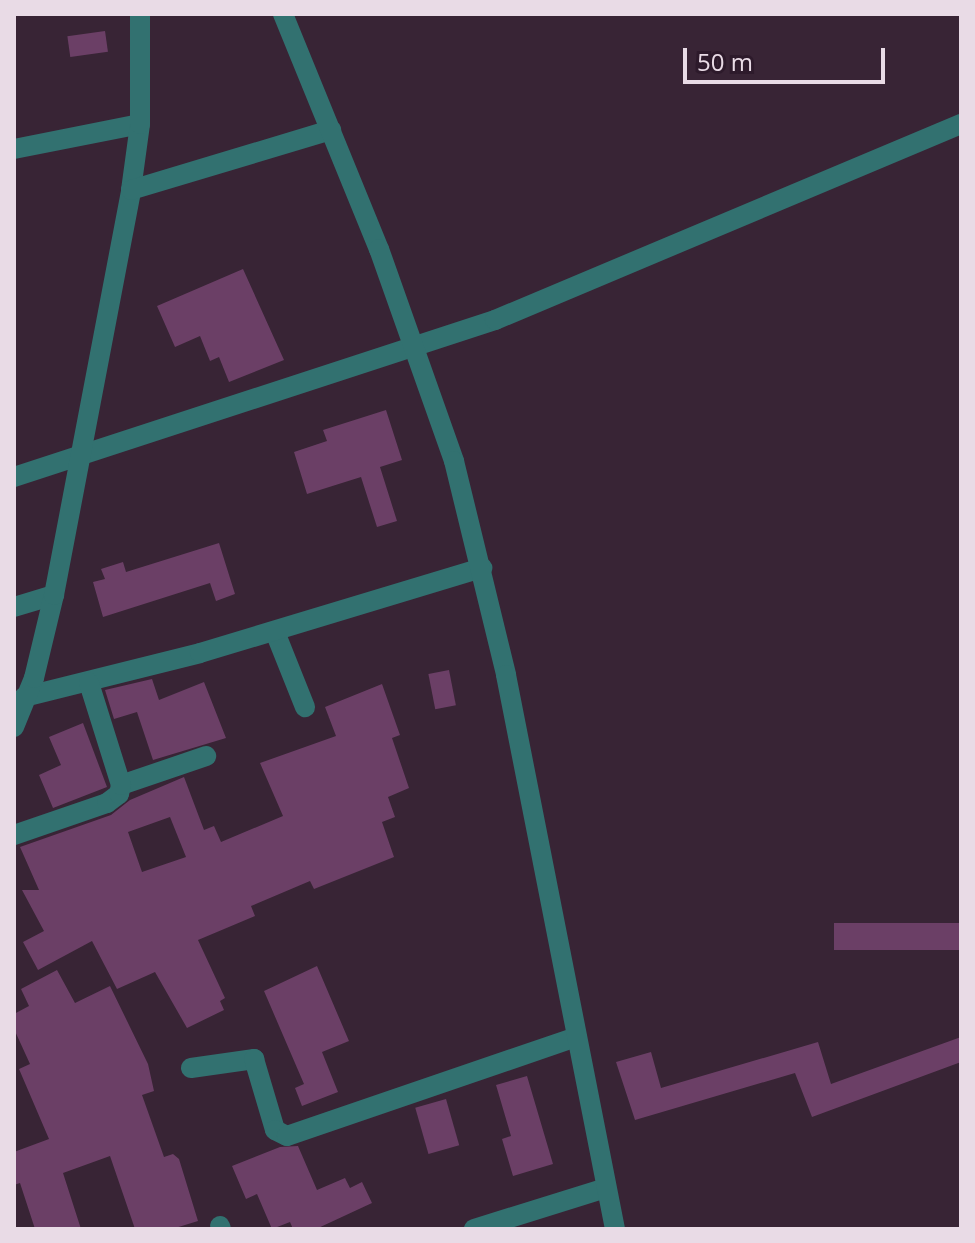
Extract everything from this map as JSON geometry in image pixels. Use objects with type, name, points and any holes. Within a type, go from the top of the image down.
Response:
[{"type":"street","points":[[14,727],[54,595],[131,190],[140,124],[140,14]]},
{"type":"street","points":[[283,14],[415,342],[482,568],[574,1038],[615,1229]]},
{"type":"street","points":[[14,149],[140,124]]},
{"type":"street","points":[[14,477],[415,342],[495,320],[961,124]]},
{"type":"street","points":[[131,190],[331,130]]},
{"type":"street","points":[[24,697],[89,683],[275,632],[482,568]]},
{"type":"street","points":[[14,607],[54,595]]},
{"type":"street","points":[[275,632],[305,707]]},
{"type":"street","points":[[89,683],[121,785]]},
{"type":"street","points":[[14,835],[107,803],[121,785],[206,756]]},
{"type":"street","points":[[191,1068],[254,1059],[275,1130],[287,1136],[574,1038]]},
{"type":"street","points":[[474,1229],[606,1188]]},
{"type":"building","points":[[105,31],[108,52],[70,57],[67,36]]},
{"type":"building","points":[[243,269],[284,360],[229,382],[219,357],[210,361],[200,336],[175,347],[157,306]]},
{"type":"building","points":[[386,410],[402,460],[380,467],[397,521],[377,527],[361,477],[307,494],[294,452],[327,441],[323,430]]},
{"type":"building","points":[[219,543],[235,594],[216,601],[210,583],[103,617],[93,582],[105,579],[101,569],[123,562],[126,572]]},
{"type":"building","points":[[449,670],[456,705],[435,709],[428,674]]},
{"type":"building","points":[[152,679],[159,700],[204,682],[226,738],[153,760],[137,712],[114,719],[105,690]]},
{"type":"building","points":[[382,684],[400,735],[392,738],[409,788],[388,797],[395,817],[382,822],[394,857],[314,889],[310,881],[251,906],[255,916],[198,940],[225,998],[220,1001],[224,1010],[187,1028],[155,972],[117,989],[92,941],[38,970],[23,942],[44,931],[22,890],[39,890],[20,847],[111,815],[130,800],[184,777],[204,830],[214,826],[221,842],[283,816],[260,763],[336,736],[325,707]],"holes":[[[170,817],[186,857],[142,872],[128,832]]]},
{"type":"building","points":[[83,723],[107,787],[53,808],[39,775],[61,765],[49,737]]},
{"type":"building","points":[[834,923],[961,923],[961,950],[834,950]]},
{"type":"building","points":[[317,966],[349,1041],[322,1052],[338,1092],[302,1106],[295,1088],[304,1084],[264,991]]},
{"type":"building","points":[[57,970],[75,1003],[110,986],[148,1064],[154,1091],[142,1095],[164,1157],[173,1154],[179,1159],[198,1221],[172,1229],[135,1229],[110,1156],[63,1173],[81,1229],[35,1229],[20,1183],[14,1185],[14,1152],[49,1139],[19,1069],[30,1064],[14,1029],[14,1014],[29,1006],[21,989]]},
{"type":"building","points":[[961,1037],[961,1062],[812,1117],[795,1073],[635,1120],[616,1062],[651,1052],[661,1088],[818,1042],[831,1084]]},
{"type":"building","points":[[527,1076],[553,1164],[513,1176],[502,1139],[511,1136],[496,1085]]},
{"type":"building","points":[[446,1099],[459,1145],[428,1154],[415,1108]]},
{"type":"building","points":[[298,1146],[317,1190],[345,1178],[350,1188],[362,1182],[372,1203],[316,1229],[293,1229],[290,1222],[272,1229],[257,1194],[246,1199],[232,1166],[280,1147]]}]
